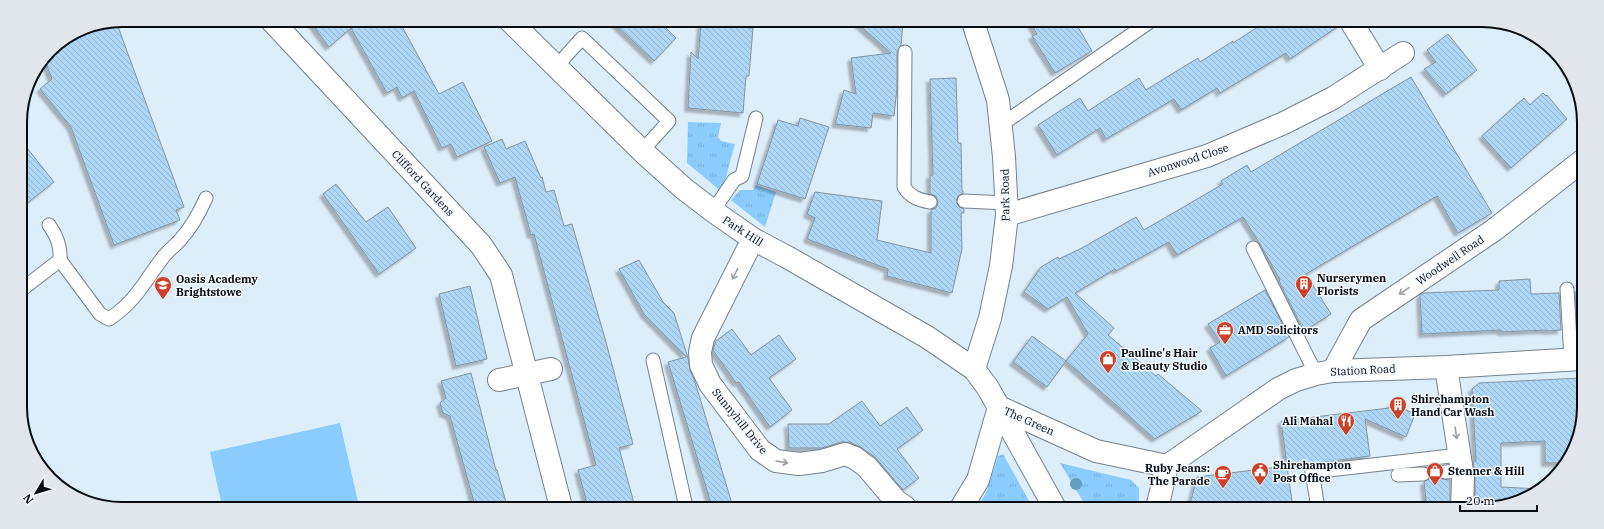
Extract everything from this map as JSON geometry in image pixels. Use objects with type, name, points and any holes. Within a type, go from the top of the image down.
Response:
[{"type":"street","name":"Clifford Gardens","points":[[277,27],[481,245],[501,275],[560,502]]},
{"type":"street","name":"Park Hill","points":[[516,27],[642,152],[683,188],[753,239],[927,337],[974,369],[988,388],[999,407]]},
{"type":"street","name":"Park Road","points":[[974,369],[990,318],[1001,266],[1006,209],[1004,157],[998,100],[975,27]]},
{"type":"street","points":[[1354,27],[1380,69]]},
{"type":"street","name":"Avonwood Close","points":[[1006,209],[1207,156],[1284,123],[1333,98],[1403,53]]},
{"type":"street","name":"Woodwell Road","points":[[1324,372],[1361,320],[1494,230],[1577,164]]},
{"type":"street","name":"Sunnyhill Drive","points":[[753,239],[704,338],[700,352],[701,365],[710,384],[760,450],[776,462],[799,464],[822,461],[845,454],[855,458],[867,467],[897,502]]},
{"type":"street","name":"Station Road","points":[[1167,466],[1278,389],[1296,380],[1324,372],[1446,367],[1576,359]]},
{"type":"street","points":[[1446,367],[1461,502]]},
{"type":"street","points":[[499,380],[551,369]]},
{"type":"street","points":[[965,502],[978,480],[999,407]]},
{"type":"street","name":"The Green","points":[[999,407],[1096,451],[1167,466]]},
{"type":"street","name":"The Green","points":[[999,407],[1052,502]]},
{"type":"street","points":[[1158,502],[1167,466]]},
{"type":"lane","points":[[1001,125],[1142,27]]},
{"type":"lane","points":[[556,67],[582,38],[669,121],[642,152]]},
{"type":"lane","points":[[905,52],[904,187],[908,194],[918,199],[930,202]]},
{"type":"lane","points":[[714,211],[734,180],[742,176],[756,118]]},
{"type":"lane","points":[[49,225],[57,235],[61,252],[60,260],[100,314],[109,320],[123,310],[140,291],[162,258],[181,240],[195,222],[206,198]]},
{"type":"lane","points":[[964,201],[1006,209]]},
{"type":"lane","points":[[1253,248],[1324,372]]},
{"type":"lane","points":[[27,285],[60,260]]},
{"type":"lane","points":[[1567,289],[1576,359]]},
{"type":"lane","points":[[653,360],[685,502]]},
{"type":"lane","points":[[1317,502],[1312,472],[1456,466]]},
{"type":"lane","points":[[1398,475],[1423,474]]},
{"type":"green space","points":[[688,122],[721,123],[718,137],[721,141],[735,144],[722,192],[687,163]]},
{"type":"green space","points":[[756,185],[776,192],[765,227],[731,200],[740,190],[753,190]]},
{"type":"green space","points":[[340,423],[358,502],[221,502],[210,452]]},
{"type":"green space","points":[[1003,454],[1030,502],[981,502],[986,493],[998,456]]},
{"type":"green space","points":[[1060,463],[1131,480],[1139,488],[1139,502],[1083,502]]},
{"type":"building","points":[[118,27],[184,207],[176,210],[180,220],[114,245],[71,127],[40,89],[52,79],[47,65],[64,47],[74,40],[91,32]]},
{"type":"building","points":[[314,27],[402,27],[439,94],[463,82],[492,141],[457,157],[451,144],[442,148],[414,91],[402,98],[397,87],[387,93],[351,28],[329,47]]},
{"type":"building","points":[[618,27],[665,27],[676,38],[654,61]]},
{"type":"building","points":[[701,27],[753,28],[749,76],[746,76],[743,113],[688,108],[691,52],[698,59]]},
{"type":"building","points":[[862,27],[903,27],[901,45],[897,52],[897,88],[894,116],[873,113],[871,128],[835,124],[844,90],[856,94],[851,58],[891,53]]},
{"type":"building","points":[[1033,27],[1078,27],[1092,51],[1055,73],[1032,36],[1037,34]]},
{"type":"building","points":[[1258,27],[1337,27],[1290,59],[1286,53],[1220,93],[1217,88],[1181,110],[1174,99],[1106,139],[1100,128],[1057,155],[1038,125],[1080,98],[1088,111],[1139,78],[1146,90],[1198,58],[1200,62],[1233,41],[1233,43]]},
{"type":"building","points":[[1448,34],[1477,70],[1446,94],[1424,69],[1436,62],[1427,50]]},
{"type":"building","points":[[1411,77],[1492,213],[1458,233],[1437,196],[1306,274],[1331,314],[1304,331],[1279,281],[1280,280],[1243,217],[1177,255],[1169,242],[1116,271],[1115,269],[1075,293],[1114,328],[1108,335],[1156,376],[1158,374],[1202,411],[1155,439],[1066,361],[1088,334],[1067,297],[1048,309],[1024,292],[1041,267],[1058,257],[1059,259],[1082,248],[1136,217],[1144,230],[1223,184],[1221,181],[1247,165],[1251,172]]},
{"type":"building","points":[[956,78],[958,143],[961,143],[963,193],[958,196],[956,201],[959,207],[964,209],[964,213],[961,213],[962,249],[952,293],[887,276],[888,269],[807,239],[815,218],[807,214],[815,192],[882,201],[877,240],[931,253],[931,210],[936,208],[938,203],[936,196],[930,194],[930,175],[933,175],[930,79]]},
{"type":"building","points":[[1543,93],[1546,96],[1547,95],[1567,119],[1511,168],[1482,136],[1524,98],[1530,105]]},
{"type":"building","points":[[800,118],[829,127],[805,199],[757,184],[778,120],[798,126]]},
{"type":"building","points":[[502,139],[506,149],[525,141],[541,178],[542,177],[546,192],[554,190],[564,226],[572,224],[606,342],[633,444],[619,448],[634,502],[587,502],[578,470],[596,465],[534,234],[531,235],[515,177],[500,183],[484,147]]},
{"type":"building","points":[[27,148],[54,182],[27,203]]},
{"type":"building","points":[[336,184],[366,222],[388,207],[416,248],[379,274],[323,194]]},
{"type":"building","points":[[639,260],[663,302],[674,313],[688,358],[690,370],[731,502],[710,502],[668,362],[686,357],[644,314],[619,269]]},
{"type":"building","points":[[1530,279],[1531,294],[1559,293],[1561,330],[1501,332],[1501,330],[1422,334],[1420,295],[1423,293],[1499,290],[1499,281]]},
{"type":"building","points":[[470,286],[487,359],[456,366],[439,294]]},
{"type":"building","points":[[1265,290],[1289,337],[1226,376],[1210,348],[1220,342],[1208,324]]},
{"type":"building","points":[[1575,292],[1577,292],[1577,330]]},
{"type":"building","points":[[732,329],[751,355],[779,335],[796,359],[769,378],[792,410],[770,427],[739,382],[736,383],[713,350],[716,341]]},
{"type":"building","points":[[1032,336],[1066,361],[1047,387],[1013,362]]},
{"type":"building","points":[[471,373],[506,502],[474,502],[450,416],[443,413],[440,403],[446,398],[441,381]]},
{"type":"building","points":[[1577,378],[1577,407],[1574,432],[1570,443],[1558,463],[1545,463],[1545,441],[1501,443],[1501,487],[1531,489],[1513,497],[1488,502],[1475,502],[1473,461],[1476,461],[1472,389],[1479,383]]},
{"type":"building","points":[[862,401],[880,426],[907,407],[923,430],[897,449],[919,478],[903,490],[875,457],[850,442],[841,442],[822,448],[789,448],[788,424],[829,424]]},
{"type":"building","points":[[1391,403],[1415,414],[1406,437],[1365,419],[1370,456],[1287,467],[1292,502],[1191,502],[1197,477],[1287,466],[1281,421],[1389,408]]},
{"type":"building","points":[[1441,465],[1438,469],[1439,477],[1450,480],[1450,502],[1426,502],[1424,482],[1430,478],[1431,474],[1430,470],[1426,467]]},
{"type":"place","name":"Nurserymen Florists","points":[[1304,299]]},
{"type":"place","name":"Oasis Academy Brightstowe","points":[[163,300]]},
{"type":"place","name":"AMD Solicitors","points":[[1225,345]]},
{"type":"place","name":"Pauline's Hair & Beauty Studio","points":[[1108,374]]},
{"type":"place","name":"Shirehampton Hand Car Wash","points":[[1398,420]]},
{"type":"place","name":"Ali Mahal","points":[[1346,436]]},
{"type":"place","name":"Shirehampton Post Office","points":[[1260,486]]},
{"type":"place","name":"Stenner & Hill","points":[[1435,486]]},
{"type":"place","name":"Ruby Jeans: The Parade","points":[[1223,489]]}]
